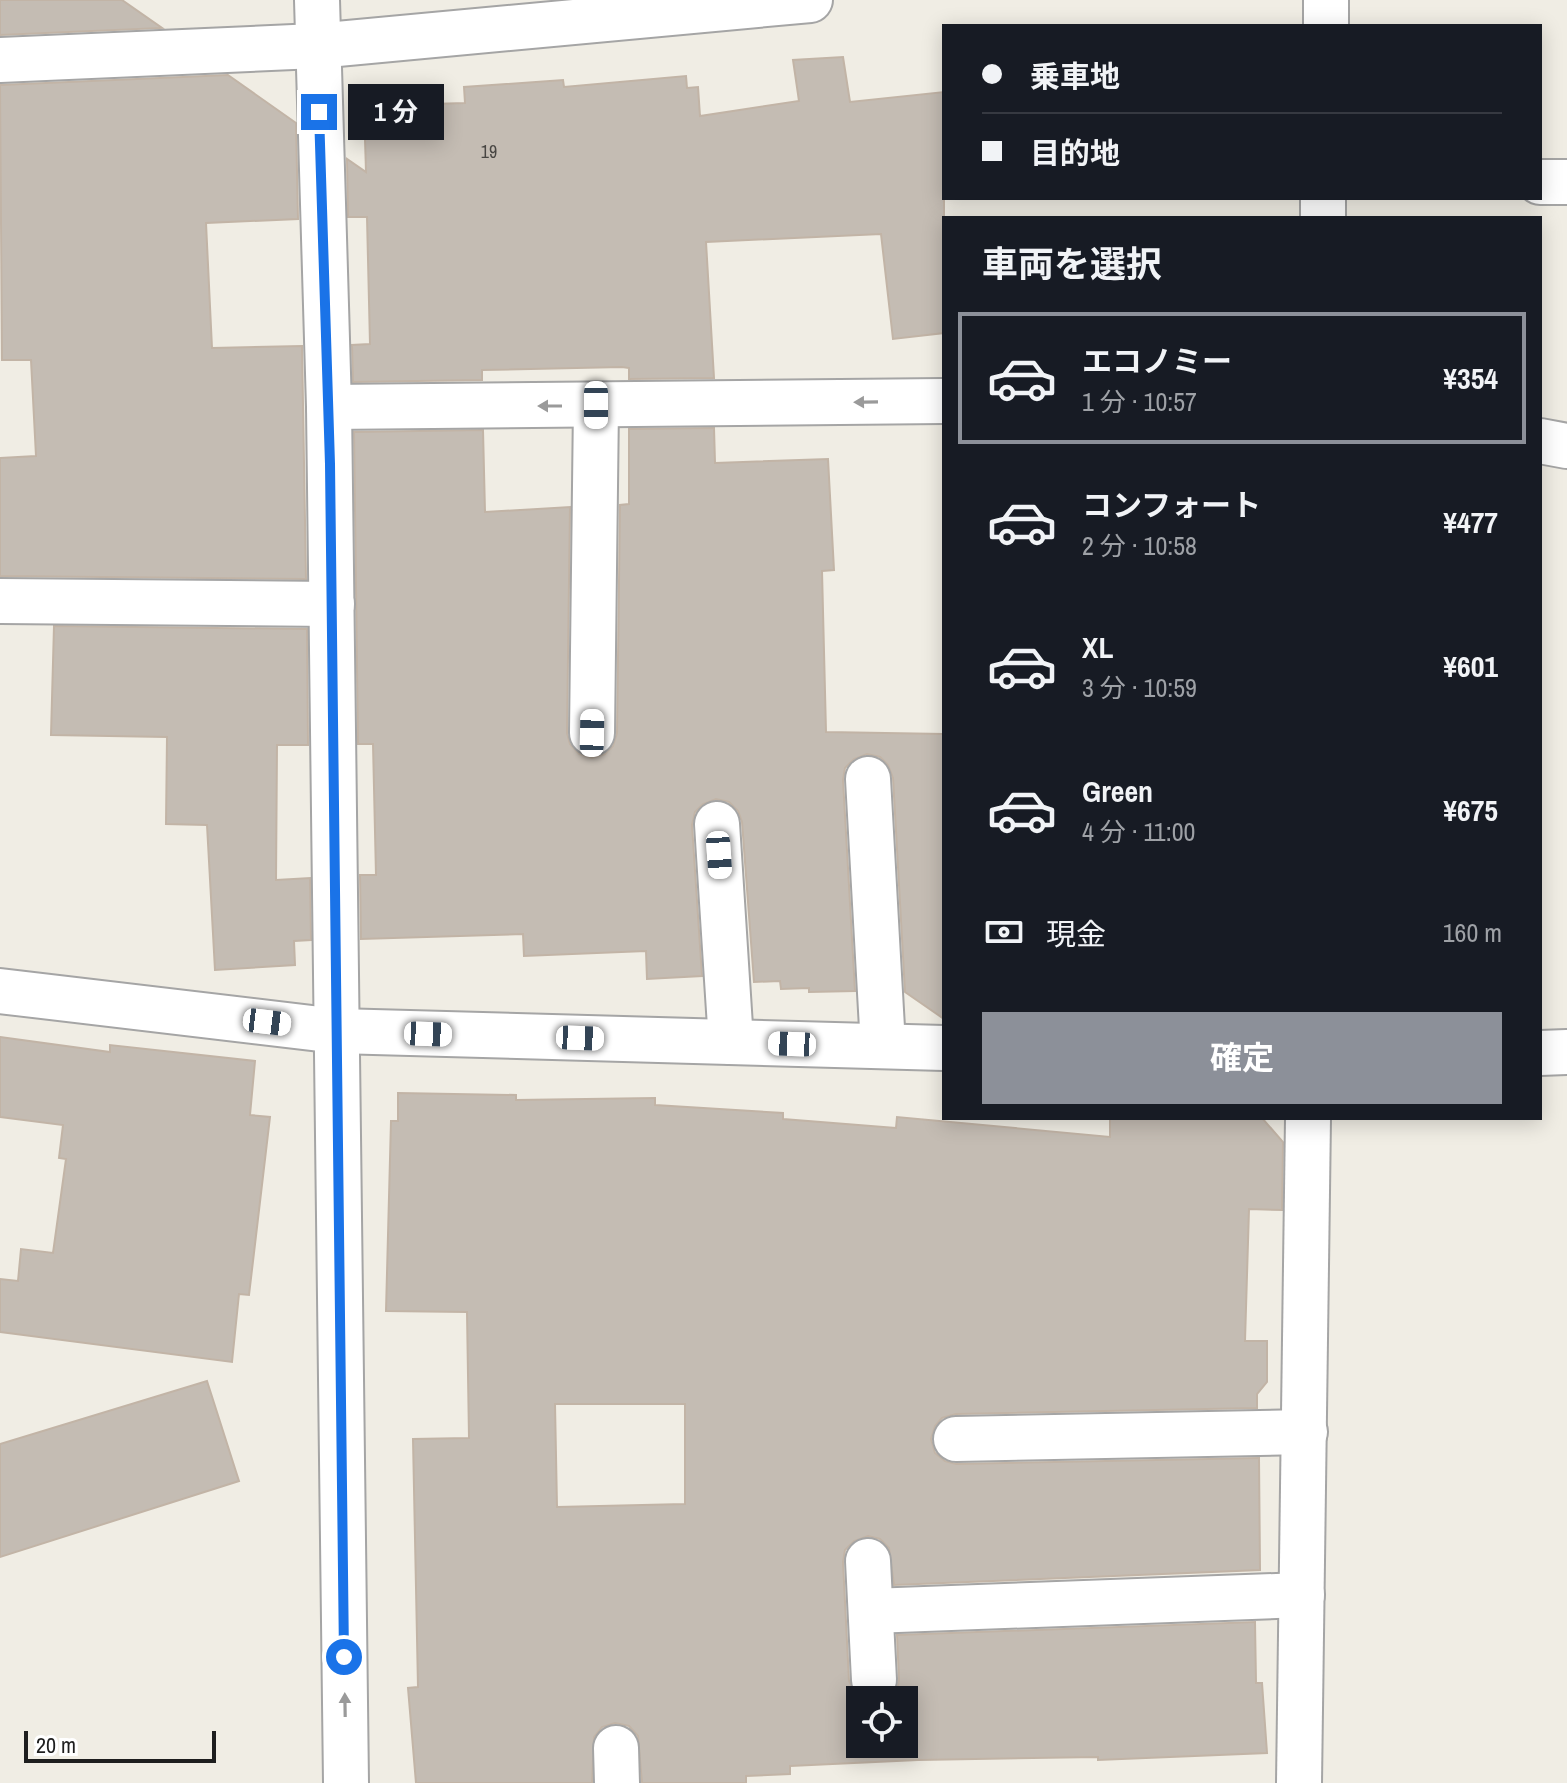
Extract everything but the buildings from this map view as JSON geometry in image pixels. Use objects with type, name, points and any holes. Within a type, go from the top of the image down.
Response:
[{"type":"street","points":[[317,0],[329,407],[346,1783]]},
{"type":"street","points":[[0,60],[316,46],[810,0]]},
{"type":"street","points":[[1326,0],[1326,24]]},
{"type":"street","points":[[1542,182],[1567,182]]},
{"type":"street","points":[[329,407],[942,401]]},
{"type":"street","points":[[592,733],[596,405]]},
{"type":"street","points":[[1542,441],[1567,446]]},
{"type":"street","points":[[0,601],[332,604]]},
{"type":"street","points":[[868,779],[883,1046]]},
{"type":"street","points":[[717,824],[731,1042]]},
{"type":"street","points":[[0,991],[337,1031],[942,1048]]},
{"type":"street","points":[[1542,1053],[1567,1052]]},
{"type":"street","points":[[1299,1783],[1308,1120]]},
{"type":"street","points":[[956,1439],[1305,1432]]},
{"type":"street","points":[[868,1561],[874,1680]]},
{"type":"street","points":[[871,1611],[1302,1595]]},
{"type":"route","points":[[319,112],[330,464],[344,1657]]}]
